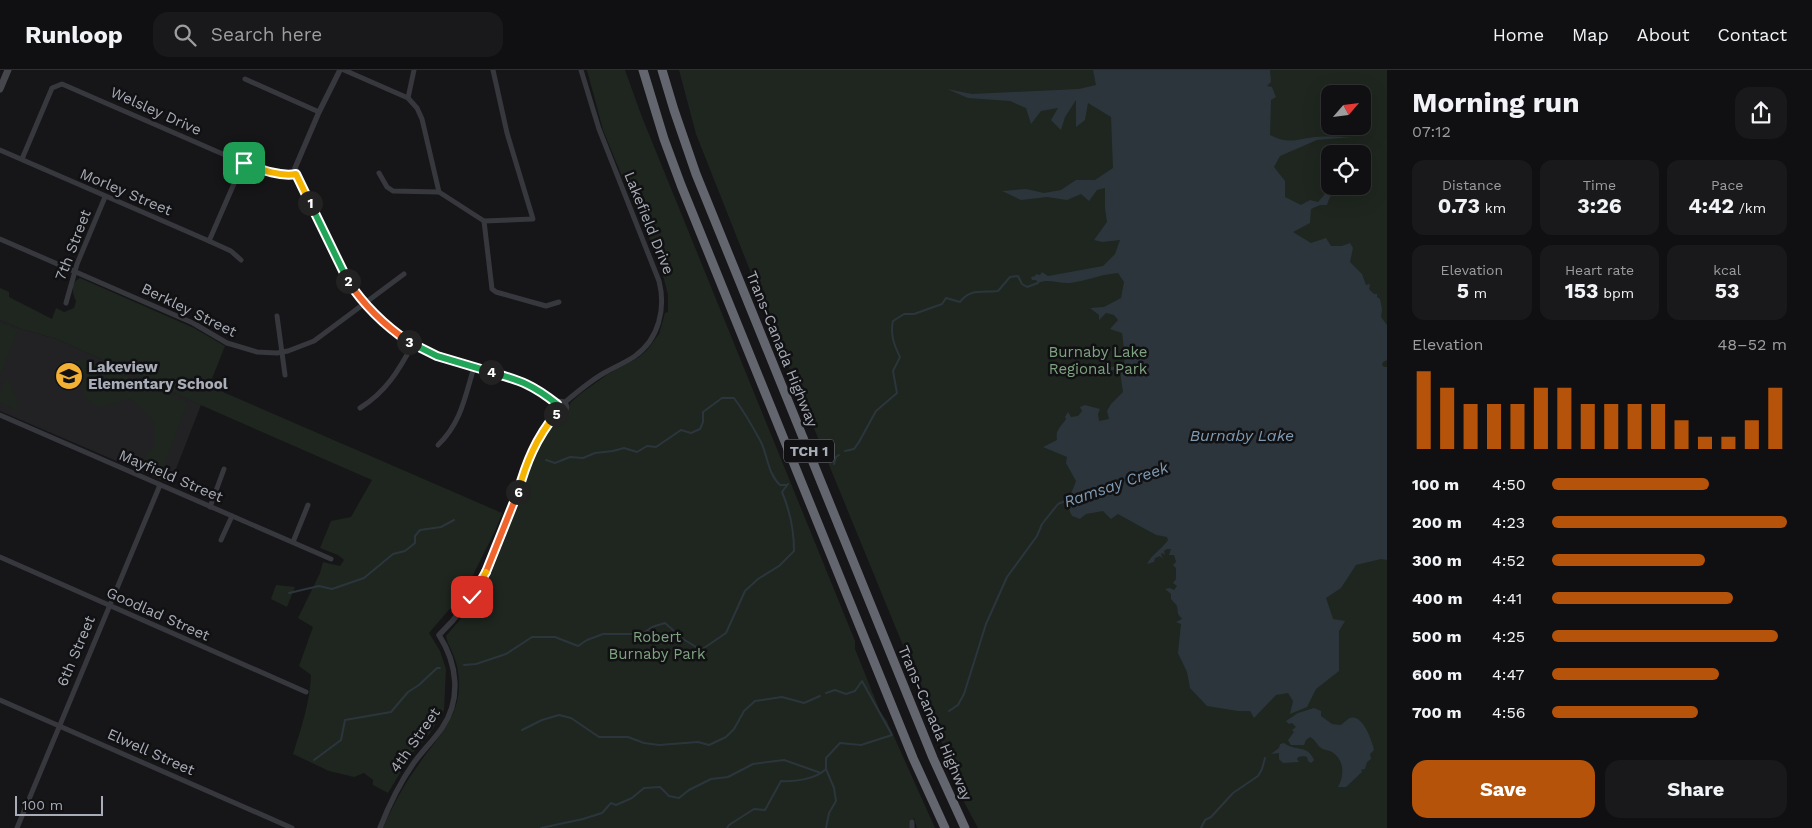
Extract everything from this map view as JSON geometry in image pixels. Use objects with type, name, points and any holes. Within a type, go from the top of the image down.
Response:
[{"type":"highway","name":"TCH 1","points":[[643,70],[664,140],[698,229],[913,758],[945,828]]},
{"type":"highway","name":"Trans-Canada Highway","points":[[662,70],[696,174],[933,758],[965,828]]},
{"type":"main road","points":[[0,89],[8,70]]},
{"type":"street","points":[[340,70],[295,166],[296,174],[342,270],[365,305],[384,324],[413,344],[437,356],[523,382],[542,391],[557,404]]},
{"type":"street","points":[[344,70],[408,98],[417,108],[422,119],[439,192]]},
{"type":"street","points":[[408,98],[414,70]]},
{"type":"street","points":[[379,173],[387,187],[393,191],[439,192],[484,221],[533,219],[507,133],[493,70]]},
{"type":"street","name":"Lakefield Drive","points":[[564,403],[594,379],[634,357],[644,348],[655,332],[661,316],[663,301],[659,281],[598,130],[581,70]]},
{"type":"street","points":[[245,79],[319,112]]},
{"type":"street","name":"Welsley Drive","points":[[22,159],[52,88],[62,84],[244,163],[270,172],[289,175],[296,174]]},
{"type":"street","name":"Morley Street","points":[[0,150],[105,198],[208,241],[231,252],[241,260]]},
{"type":"street","points":[[208,241],[244,163]]},
{"type":"street","name":"7th Street","points":[[66,303],[74,272],[105,198]]},
{"type":"street","points":[[484,221],[492,289],[496,292],[546,306],[560,302]]},
{"type":"street","name":"Berkley Street","points":[[0,239],[193,323],[219,339],[237,347],[257,352],[283,352],[314,341],[365,305],[404,274]]},
{"type":"street","points":[[277,316],[286,375]]},
{"type":"street","points":[[360,408],[374,399],[388,385],[413,344]]},
{"type":"street","points":[[438,445],[449,434],[456,423],[474,368]]},
{"type":"street","points":[[560,402],[564,403],[565,411],[558,412],[555,408],[557,404],[560,402]]},
{"type":"street","name":"4th Street","points":[[380,828],[399,785],[414,762],[442,728],[453,705],[455,685],[453,665],[448,650],[439,635],[465,608],[479,586],[508,518],[531,454],[543,431],[558,412]]},
{"type":"street","name":"Mayfield Street","points":[[0,415],[332,559]]},
{"type":"street","points":[[210,507],[224,469]]},
{"type":"street","name":"6th Street","points":[[17,828],[160,484]]},
{"type":"street","points":[[293,542],[308,505]]},
{"type":"street","points":[[221,540],[232,516]]},
{"type":"street","name":"Goodlad Street","points":[[0,557],[306,692]]},
{"type":"street","name":"Elwell Street","points":[[0,700],[292,828]]},
{"type":"shaded area","name":"Lakeview Elementary School","points":[[0,320],[21,329],[57,339],[201,405],[170,484],[0,411]]},
{"type":"green space","name":"Robert Burnaby Park","points":[[587,70],[625,70],[642,117],[855,641],[855,649],[880,711],[887,721],[935,828],[917,828],[914,818],[910,828],[383,828],[404,787],[445,728],[455,709],[459,687],[458,675],[455,660],[446,636],[470,608],[489,575],[518,504],[530,465],[546,434],[560,415],[567,411],[571,402],[580,394],[647,350],[659,334],[665,313],[668,312],[668,295],[659,260],[603,130]]},
{"type":"green space","name":"Burnaby Lake Regional Park","points":[[679,70],[1387,70],[1387,828],[978,828],[964,802],[929,709],[768,316],[696,134]]},
{"type":"green space","points":[[80,278],[194,328],[225,346],[209,386],[502,513],[465,591],[429,633],[440,651],[446,669],[444,710],[430,733],[411,755],[388,793],[373,785],[373,780],[364,773],[354,777],[329,771],[293,754],[307,705],[311,675],[299,666],[313,627],[298,618],[320,573],[323,562],[340,566],[344,560],[338,555],[320,548],[331,521],[351,517],[372,480],[196,403],[57,339],[21,329],[0,320],[0,288],[9,292],[9,297],[52,319],[56,308],[64,312],[74,308],[76,301],[73,285]]},
{"type":"green space","points":[[0,322],[18,330],[0,375]]},
{"type":"green space","points":[[82,359],[110,371],[144,382],[187,403],[162,471],[150,467],[145,456],[155,444],[154,423],[146,412],[130,399],[99,407],[90,403],[69,363]]},
{"type":"green space","points":[[5,381],[9,381],[18,404],[16,410],[0,402],[0,394]]},
{"type":"green space","points":[[276,585],[295,587],[287,607],[271,599]]},
{"type":"water","name":"Burnaby Lake","points":[[1093,70],[1270,70],[1271,82],[1267,86],[1272,87],[1276,97],[1271,100],[1270,135],[1288,141],[1321,137],[1353,137],[1317,140],[1280,156],[1274,167],[1285,181],[1285,197],[1301,205],[1310,200],[1318,202],[1324,195],[1332,195],[1327,205],[1320,205],[1311,209],[1310,223],[1293,232],[1311,243],[1326,238],[1331,246],[1342,246],[1350,243],[1353,248],[1350,262],[1362,274],[1366,285],[1370,284],[1369,289],[1374,294],[1377,294],[1377,297],[1380,299],[1381,317],[1387,325],[1387,360],[1382,365],[1387,367],[1387,560],[1381,559],[1356,565],[1341,588],[1326,598],[1333,619],[1345,621],[1339,631],[1339,671],[1316,689],[1307,707],[1290,714],[1293,701],[1288,693],[1276,695],[1254,718],[1250,711],[1207,706],[1190,688],[1187,672],[1178,653],[1181,624],[1176,622],[1182,619],[1178,614],[1177,606],[1171,599],[1171,594],[1165,589],[1170,588],[1174,590],[1177,586],[1173,583],[1176,579],[1176,568],[1173,565],[1176,562],[1174,555],[1169,555],[1171,549],[1167,549],[1164,551],[1165,555],[1161,554],[1163,559],[1160,556],[1155,558],[1154,562],[1147,564],[1168,540],[1167,537],[1156,535],[1118,514],[1111,519],[1103,511],[1086,514],[1080,519],[1072,516],[1068,502],[1076,481],[1066,463],[1067,457],[1043,447],[1057,440],[1058,431],[1068,412],[1071,417],[1078,416],[1082,411],[1080,407],[1085,405],[1100,409],[1098,414],[1099,421],[1109,419],[1107,411],[1123,392],[1120,371],[1103,369],[1124,364],[1125,356],[1122,333],[1110,329],[1118,320],[1114,315],[1106,313],[1099,320],[1099,315],[1090,308],[1104,307],[1121,298],[1124,282],[1118,273],[1070,283],[1046,281],[1038,283],[1036,280],[1032,280],[1031,277],[1036,274],[1040,275],[1042,272],[1048,276],[1103,266],[1115,254],[1120,240],[1102,242],[1094,240],[1107,222],[1105,188],[1097,190],[1089,201],[1081,194],[1067,200],[1047,197],[1021,200],[1002,191],[1026,189],[1044,193],[1061,190],[1076,180],[1095,180],[1113,168],[1111,117],[1088,103],[1085,120],[1076,127],[1076,100],[1065,117],[1061,130],[1051,120],[1058,108],[1041,111],[1031,124],[1026,108],[1010,101],[968,98],[947,89],[972,94],[1079,89],[1096,85]]},
{"type":"water","points":[[1314,708],[1321,711],[1321,716],[1332,724],[1340,725],[1350,718],[1355,718],[1363,724],[1369,735],[1374,750],[1370,754],[1371,759],[1367,762],[1365,769],[1361,770],[1362,772],[1346,787],[1338,787],[1342,777],[1342,768],[1336,755],[1321,748],[1310,737],[1304,745],[1291,745],[1288,740],[1294,732],[1292,730],[1296,727],[1286,721],[1298,713]]},
{"type":"water","points":[[1284,743],[1288,746],[1305,750],[1314,760],[1311,763],[1304,756],[1298,757],[1299,762],[1283,763],[1279,759],[1279,753],[1271,754],[1279,748],[1280,744]]},
{"type":"waterway","points":[[845,451],[854,449],[876,411],[897,393],[893,371],[900,357],[893,339],[893,321],[904,314],[914,314],[942,304],[946,298],[960,302],[972,293],[998,291],[1010,277],[1018,276],[1022,284],[1027,287],[1038,283]]},
{"type":"waterway","points":[[546,460],[555,463],[570,457],[583,458],[595,453],[624,448],[637,452],[647,446],[656,447],[681,430],[691,433],[700,429],[703,422],[703,412],[722,398],[734,398],[761,442],[776,481],[780,485],[787,485]]},
{"type":"waterway","points":[[834,464],[836,457],[839,455]]},
{"type":"waterway","points":[[464,665],[476,664],[506,654],[532,637],[555,637],[578,646],[587,640],[603,634],[642,634],[652,627],[665,623],[683,639],[701,650],[726,633],[745,591],[758,579],[779,566],[794,551],[791,521],[782,492],[788,484]]},
{"type":"waterway","name":"Ramsay Creek","points":[[949,711],[958,705],[964,694],[986,624],[1007,577],[1037,536],[1042,524],[1058,504],[1070,499]]},
{"type":"waterway","points":[[289,593],[319,586],[332,589],[364,578],[393,554],[405,551],[415,543],[415,536],[420,530],[441,527],[454,520]]},
{"type":"waterway","points":[[314,760],[341,740],[345,720],[391,712],[408,692],[419,685],[437,668],[440,668]]},
{"type":"waterway","name":"Ramsay Creek","points":[[727,828],[754,809],[765,810],[781,781],[805,779],[817,775],[826,769],[826,758],[840,743],[861,745],[892,735],[862,681],[855,691],[846,694],[835,690],[826,693]]},
{"type":"waterway","points":[[522,730],[542,720],[559,715],[571,718],[599,737],[628,737],[644,743],[659,745],[698,742],[709,745],[726,737],[734,729],[744,711],[755,701],[782,697],[804,703],[820,696]]},
{"type":"waterway","points":[[1201,828],[1205,820],[1211,817],[1233,793],[1258,776],[1265,758]]},
{"type":"waterway","points":[[541,828],[602,813],[611,803],[616,805],[632,798],[644,788],[660,787],[669,796],[679,798],[689,790],[711,779],[728,777],[753,764],[784,760],[821,773]]},
{"type":"waterway","points":[[826,769],[834,788],[836,801],[829,813],[826,828]]},
{"type":"place","name":"Lakeview Elementary School","points":[[69,376]]},
{"type":"route","points":[[244,163],[270,172],[289,175],[296,174],[348,281],[365,305],[392,330],[413,344],[437,356],[523,382],[542,391],[557,404],[555,408],[558,412],[546,426],[535,444],[525,467],[508,518],[479,586],[472,597]]}]
